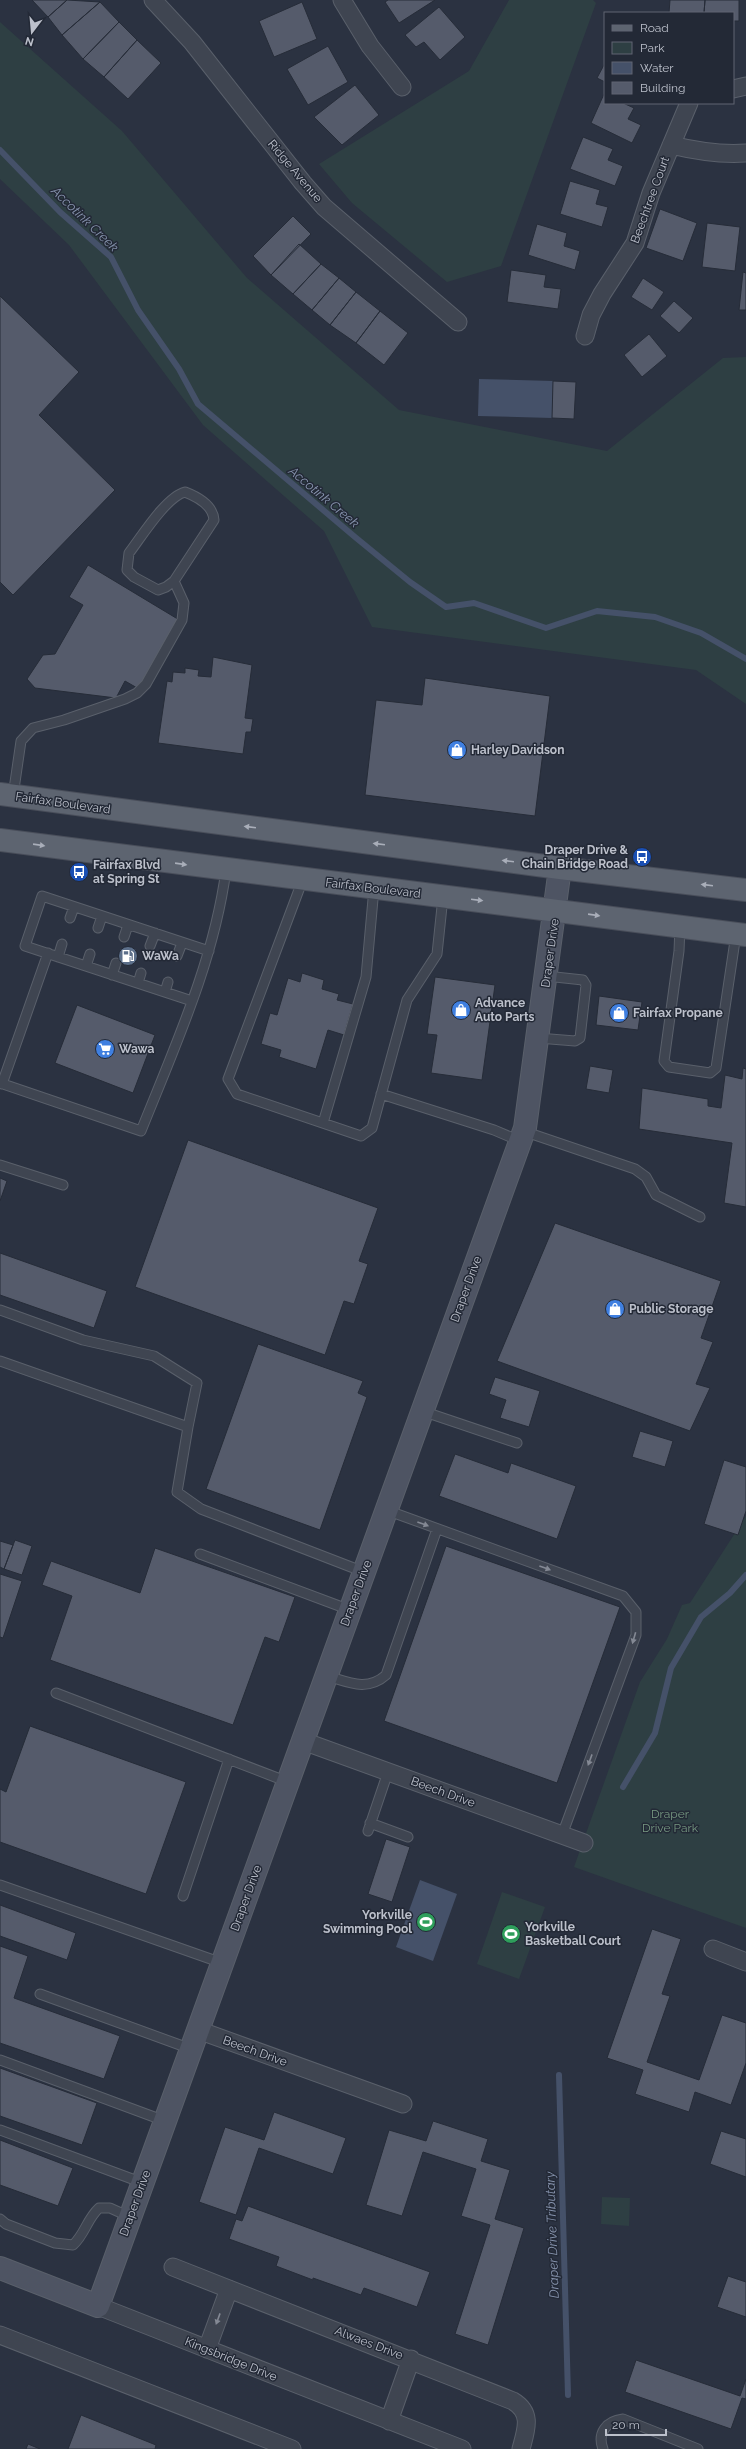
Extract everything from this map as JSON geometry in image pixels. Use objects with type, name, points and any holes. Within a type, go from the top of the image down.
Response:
[{"type":"main road","name":"Fairfax Boulevard","points":[[6,795],[560,868],[746,890]]},
{"type":"main road","name":"Fairfax Boulevard","points":[[0,840],[741,935]]},
{"type":"street","name":"Ridge Avenue","points":[[153,0],[192,42],[303,183],[324,207],[458,322]]},
{"type":"street","points":[[342,0],[370,46],[402,87]]},
{"type":"street","name":"Beechtree Court","points":[[585,336],[591,315],[602,294],[635,244],[651,193],[688,104]]},
{"type":"street","points":[[670,145],[712,153],[746,153]]},
{"type":"street","name":"Draper Drive","points":[[98,2306],[522,1136],[528,1112],[560,868]]},
{"type":"street","name":"Beech Drive","points":[[303,1741],[584,1843]]},
{"type":"street","points":[[713,1949],[746,1962]]},
{"type":"street","name":"Beech Drive","points":[[194,2040],[403,2104]]},
{"type":"street","name":"Alwaes Drive","points":[[173,2267],[411,2359],[520,2405],[525,2411],[527,2419],[521,2449]]},
{"type":"street","name":"Kingsbridge Drive","points":[[0,2268],[462,2449]]},
{"type":"street","points":[[207,2349],[229,2289]]},
{"type":"street","points":[[0,2335],[292,2449]]},
{"type":"street","points":[[389,2421],[411,2359]]},
{"type":"lane","points":[[185,492],[206,504],[213,512],[214,520],[211,528],[174,581],[166,587],[158,590],[150,587],[126,570],[126,562],[129,553],[168,504],[178,494],[185,492]]},
{"type":"lane","points":[[6,795],[21,741],[33,728],[64,720],[125,699],[137,693],[146,684],[182,620],[184,603],[174,581]]},
{"type":"lane","points":[[48,953],[1,1083],[141,1131],[192,1001],[209,951],[223,893],[226,870]]},
{"type":"lane","points":[[303,879],[228,1079],[237,1094],[361,1136],[372,1128],[407,1000],[437,954],[443,896]]},
{"type":"lane","points":[[323,1123],[366,977],[374,888]]},
{"type":"lane","points":[[192,1001],[25,946],[42,896],[209,951]]},
{"type":"lane","points":[[70,918],[74,907]]},
{"type":"lane","points":[[98,928],[102,916]]},
{"type":"lane","points":[[124,937],[128,925]]},
{"type":"lane","points":[[680,926],[679,951],[664,1061],[669,1067],[710,1073],[716,1068],[741,935]]},
{"type":"lane","points":[[150,946],[155,933]]},
{"type":"lane","points":[[177,956],[182,943]]},
{"type":"lane","points":[[58,957],[62,944]]},
{"type":"lane","points":[[86,966],[90,954]]},
{"type":"lane","points":[[112,975],[116,964]]},
{"type":"lane","points":[[138,983],[141,973]]},
{"type":"lane","points":[[538,1038],[575,1041],[580,1038],[586,985],[583,980],[546,976]]},
{"type":"lane","points":[[165,992],[168,982]]},
{"type":"lane","points":[[381,1094],[494,1130],[522,1136],[635,1169],[646,1178],[656,1195],[700,1217]]},
{"type":"lane","points":[[0,1165],[63,1185]]},
{"type":"lane","points":[[0,1310],[83,1340],[154,1356],[197,1383],[177,1492],[201,1509],[364,1572]]},
{"type":"lane","points":[[0,1361],[188,1427]]},
{"type":"lane","points":[[422,1411],[518,1443]]},
{"type":"lane","points":[[386,1510],[624,1596],[636,1612],[636,1635],[562,1835]]},
{"type":"lane","points":[[326,1676],[363,1686],[377,1682],[386,1675],[437,1529]]},
{"type":"lane","points":[[200,1554],[350,1610]]},
{"type":"lane","points":[[56,1693],[288,1782]]},
{"type":"lane","points":[[183,1896],[229,1759]]},
{"type":"lane","points":[[388,1772],[369,1827],[408,1837]]},
{"type":"lane","points":[[0,1885],[222,1963]]},
{"type":"lane","points":[[40,1994],[194,2040]]},
{"type":"lane","points":[[0,2060],[165,2121]]},
{"type":"lane","points":[[0,2130],[143,2183]]},
{"type":"lane","points":[[0,2219],[6,2224],[55,2244],[73,2245],[82,2237],[90,2217],[99,2208],[110,2208],[130,2217]]},
{"type":"lane","points":[[603,2449],[600,2440],[603,2431],[616,2420],[623,2419],[698,2449]]},
{"type":"green space","points":[[509,0],[593,0],[596,3],[501,266],[447,282],[352,203],[319,164],[469,71]]},
{"type":"green space","points":[[0,22],[122,131],[247,278],[399,410],[607,451],[723,358],[746,357],[746,704],[696,670],[372,627],[324,531],[203,425],[69,245],[0,179]]},
{"type":"green space","name":"Draper Drive Park","points":[[746,1516],[746,1928],[574,1867],[640,1682],[667,1639],[682,1605],[690,1603]]},
{"type":"green space","name":"Yorkville Basketball Court","points":[[502,1892],[545,1907],[519,1979],[477,1964]]},
{"type":"green space","points":[[602,2197],[630,2198],[629,2226],[601,2224]]},
{"type":"water","points":[[479,379],[553,381],[552,418],[478,416]]},
{"type":"water","name":"Yorkville Swimming Pool","points":[[420,1880],[457,1894],[433,1961],[396,1947]]},
{"type":"building","points":[[32,0],[67,0],[48,17]]},
{"type":"building","points":[[67,0],[100,2],[62,35],[48,17]]},
{"type":"building","points":[[388,0],[435,0],[399,23],[385,2]]},
{"type":"building","points":[[670,0],[705,0],[704,12],[669,12]]},
{"type":"building","points":[[705,0],[739,0],[739,21],[734,21],[734,12],[704,12]]},
{"type":"building","points":[[100,2],[119,22],[83,59],[62,35]]},
{"type":"building","points":[[302,2],[317,39],[274,57],[259,21]]},
{"type":"building","points":[[439,7],[465,37],[440,60],[424,42],[416,47],[405,35]]},
{"type":"building","points":[[119,22],[137,40],[104,77],[83,59]]},
{"type":"building","points":[[137,40],[161,63],[128,99],[104,77]]},
{"type":"building","points":[[328,46],[348,82],[308,105],[287,69]]},
{"type":"building","points":[[604,65],[604,82],[597,78]]},
{"type":"building","points":[[355,85],[379,115],[342,145],[314,117]]},
{"type":"building","points":[[604,94],[604,104],[625,104],[634,108],[628,119],[641,125],[632,143],[591,123]]},
{"type":"building","points":[[583,137],[613,149],[608,160],[623,166],[615,186],[570,169]]},
{"type":"building","points":[[570,181],[600,190],[596,204],[608,207],[602,227],[560,214]]},
{"type":"building","points":[[660,209],[697,223],[683,261],[646,248]]},
{"type":"building","points":[[293,216],[311,234],[271,275],[253,256]]},
{"type":"building","points":[[707,223],[740,227],[735,271],[702,267]]},
{"type":"building","points":[[537,224],[567,233],[564,246],[580,251],[575,270],[528,255]]},
{"type":"building","points":[[299,244],[321,264],[293,294],[271,275]]},
{"type":"building","points":[[321,264],[339,278],[312,310],[293,294]]},
{"type":"building","points":[[511,270],[546,275],[544,287],[561,289],[558,309],[507,302]]},
{"type":"building","points":[[743,272],[746,273],[746,310],[739,310]]},
{"type":"building","points":[[339,278],[356,292],[330,325],[312,310]]},
{"type":"building","points":[[643,278],[664,292],[652,310],[631,297]]},
{"type":"building","points":[[356,292],[380,311],[356,343],[330,325]]},
{"type":"building","points":[[0,296],[79,372],[39,415],[115,490],[13,595],[0,582]]},
{"type":"building","points":[[674,301],[693,318],[679,333],[660,316]]},
{"type":"building","points":[[380,311],[408,333],[384,365],[356,343]]},
{"type":"building","points":[[649,334],[667,356],[642,377],[624,355]]},
{"type":"building","points":[[553,381],[576,382],[574,419],[552,418]]},
{"type":"building","points":[[88,565],[181,621],[139,689],[125,681],[116,698],[35,688],[27,679],[43,655],[55,654],[83,605],[69,597]]},
{"type":"building","points":[[213,657],[252,665],[245,718],[253,719],[251,732],[246,732],[243,754],[158,743],[167,681],[172,682],[173,672],[185,673],[185,668],[199,670],[198,676],[211,677]]},
{"type":"building","name":"Harley Davidson","points":[[425,678],[550,696],[535,816],[365,795],[376,700],[422,705]]},
{"type":"building","points":[[302,973],[324,980],[322,989],[339,994],[337,1000],[353,1004],[344,1035],[328,1030],[316,1069],[279,1057],[281,1050],[261,1044],[270,1013],[277,1015],[288,978],[300,982]]},
{"type":"building","name":"Advance Auto Parts","points":[[435,977],[495,985],[482,1080],[431,1073],[437,1035],[427,1034]]},
{"type":"building","name":"Fairfax Propane","points":[[599,996],[642,1002],[638,1030],[596,1025]]},
{"type":"building","name":"Wawa","points":[[77,1005],[155,1035],[133,1093],[55,1063]]},
{"type":"building","points":[[590,1066],[613,1070],[609,1093],[586,1089]]},
{"type":"building","points":[[743,1068],[746,1069],[746,1207],[724,1203],[732,1143],[639,1129],[642,1088],[708,1099],[708,1106],[721,1108],[725,1075],[742,1079]]},
{"type":"building","points":[[188,1140],[378,1208],[359,1261],[368,1264],[354,1304],[344,1301],[325,1355],[135,1287]]},
{"type":"building","points":[[0,1178],[7,1181],[0,1201]]},
{"type":"building","name":"Public Storage","points":[[555,1223],[721,1281],[701,1338],[713,1342],[696,1384],[710,1388],[690,1431],[497,1361]]},
{"type":"building","points":[[0,1253],[107,1291],[94,1328],[0,1295]]},
{"type":"building","points":[[258,1344],[363,1381],[358,1393],[367,1397],[320,1530],[206,1489]]},
{"type":"building","points":[[495,1377],[540,1391],[529,1427],[500,1418],[506,1400],[489,1394]]},
{"type":"building","points":[[640,1431],[673,1441],[665,1467],[632,1457]]},
{"type":"building","points":[[455,1454],[508,1473],[511,1463],[576,1486],[557,1539],[439,1496]]},
{"type":"building","points":[[724,1460],[746,1467],[746,1511],[738,1535],[704,1524]]},
{"type":"building","points":[[15,1540],[32,1546],[22,1575],[4,1569]]},
{"type":"building","points":[[0,1541],[13,1545],[4,1569],[0,1567]]},
{"type":"building","points":[[446,1546],[620,1607],[557,1783],[384,1721]]},
{"type":"building","points":[[155,1548],[295,1597],[279,1642],[265,1637],[233,1725],[50,1660],[72,1596],[42,1585],[51,1561],[140,1593]]},
{"type":"building","points":[[0,1574],[22,1581],[3,1638],[0,1637]]},
{"type":"building","points":[[30,1726],[186,1782],[146,1894],[0,1842],[0,1789],[6,1792]]},
{"type":"building","points":[[386,1839],[410,1847],[392,1902],[368,1894]]},
{"type":"building","points":[[0,1905],[76,1933],[67,1960],[0,1936]]},
{"type":"building","points":[[652,1929],[681,1939],[662,1994],[670,1996],[647,2062],[699,2080],[722,2015],[746,2023],[746,2063],[731,2105],[695,2092],[689,2112],[635,2094],[643,2070],[607,2058]]},
{"type":"building","points":[[0,1946],[28,1956],[14,1998],[120,2036],[104,2079],[0,2043]]},
{"type":"building","points":[[0,2068],[97,2103],[82,2145],[0,2116]]},
{"type":"building","points":[[274,2112],[346,2138],[333,2174],[259,2148],[236,2215],[199,2202],[225,2127],[264,2140]]},
{"type":"building","points":[[433,2121],[488,2139],[481,2161],[510,2170],[495,2219],[524,2228],[488,2345],[455,2334],[490,2225],[461,2216],[476,2169],[423,2152],[402,2216],[366,2205],[389,2130],[426,2141]]},
{"type":"building","points":[[721,2131],[746,2139],[746,2177],[710,2164]]},
{"type":"building","points":[[0,2140],[73,2168],[58,2206],[0,2185]]},
{"type":"building","points":[[248,2206],[430,2272],[417,2307],[364,2288],[361,2295],[313,2278],[313,2280],[276,2266],[279,2257],[229,2239],[236,2219],[242,2221]]},
{"type":"building","points":[[728,2276],[746,2282],[746,2317],[717,2307]]},
{"type":"building","points":[[636,2360],[740,2396],[746,2379],[746,2399],[742,2398],[731,2429],[625,2392]]},
{"type":"building","points":[[81,2415],[156,2445],[155,2449],[68,2449]]},
{"type":"building","points":[[28,2444],[40,2449],[26,2449]]},
{"type":"waterway","name":"Accotink Creek","points":[[0,150],[60,212],[111,257],[138,310],[179,369],[198,404],[355,537],[410,582],[446,607],[474,603],[546,628],[597,611],[655,617],[701,633],[746,659]]},
{"type":"waterway","name":"Draper Drive Tributary","points":[[623,1787],[655,1733],[671,1668],[701,1617],[730,1593],[746,1575]]},
{"type":"waterway","name":"Draper Drive Tributary","points":[[559,2075],[568,2395]]},
{"type":"place","name":"Harley Davidson","points":[[457,750]]},
{"type":"place","name":"Draper Drive & Chain Bridge Road","points":[[642,857]]},
{"type":"place","name":"Fairfax Blvd at Spring St","points":[[79,872]]},
{"type":"place","name":"WaWa","points":[[128,956]]},
{"type":"place","name":"Advance Auto Parts","points":[[461,1010]]},
{"type":"place","name":"Fairfax Propane","points":[[619,1013]]},
{"type":"place","name":"Wawa","points":[[105,1049]]},
{"type":"place","name":"Public Storage","points":[[615,1309]]},
{"type":"place","name":"Yorkville Swimming Pool","points":[[426,1922]]},
{"type":"place","name":"Yorkville Basketball Court","points":[[511,1934]]}]
